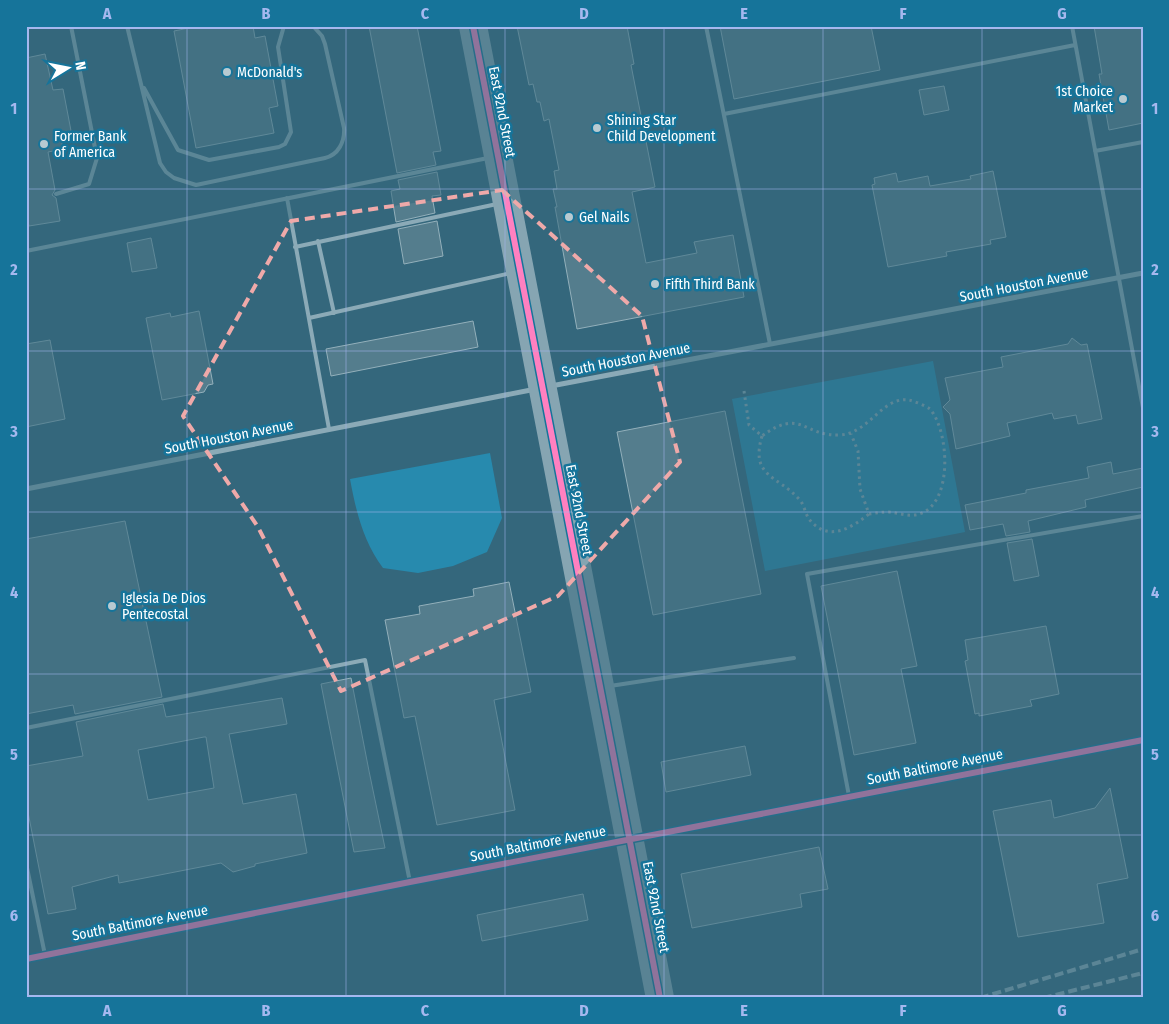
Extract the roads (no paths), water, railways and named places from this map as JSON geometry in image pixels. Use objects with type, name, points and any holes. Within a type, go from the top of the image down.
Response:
[{"type":"street","name":"East 92nd Street","points":[[473,26],[660,998]]},
{"type":"street","name":"South Houston Avenue","points":[[26,489],[1143,273]]},
{"type":"street","name":"South Baltimore Avenue","points":[[26,959],[410,882],[1143,740]]},
{"type":"lane","points":[[56,194],[89,184],[97,158],[71,26]]},
{"type":"lane","points":[[128,26],[160,162],[166,172],[185,183],[196,185],[332,156],[338,150],[343,138],[344,128],[322,36],[313,26]]},
{"type":"lane","points":[[141,84],[178,150],[209,160],[279,147],[285,144],[291,132],[278,47],[284,26]]},
{"type":"lane","points":[[706,26],[770,344]]},
{"type":"lane","points":[[1072,26],[1143,408]]},
{"type":"lane","points":[[724,114],[1075,45]]},
{"type":"lane","points":[[1095,151],[1143,142]]},
{"type":"lane","points":[[26,251],[498,156]]},
{"type":"lane","points":[[287,198],[329,429]]},
{"type":"lane","points":[[295,247],[507,202]]},
{"type":"lane","points":[[318,241],[334,313]]},
{"type":"lane","points":[[309,318],[520,271]]},
{"type":"lane","points":[[849,796],[807,574],[1143,516]]},
{"type":"lane","points":[[600,687],[794,658]]},
{"type":"lane","points":[[26,728],[365,660],[410,882]]},
{"type":"lane","points":[[26,863],[45,955]]},
{"type":"railway","points":[[980,998],[1143,949]]},
{"type":"railway","points":[[1043,998],[1143,973]]},
{"type":"place","name":"McDonald's","points":[[227,72]]},
{"type":"place","name":"1st Choice Market","points":[[1123,99]]},
{"type":"place","name":"Shining Star Child Development","points":[[597,128]]},
{"type":"place","name":"Former Bank of America","points":[[44,144]]},
{"type":"place","name":"Gel Nails","points":[[569,217]]},
{"type":"place","name":"Fifth Third Bank","points":[[655,284]]},
{"type":"place","name":"Iglesia De Dios Pentecostal","points":[[112,606]]}]
